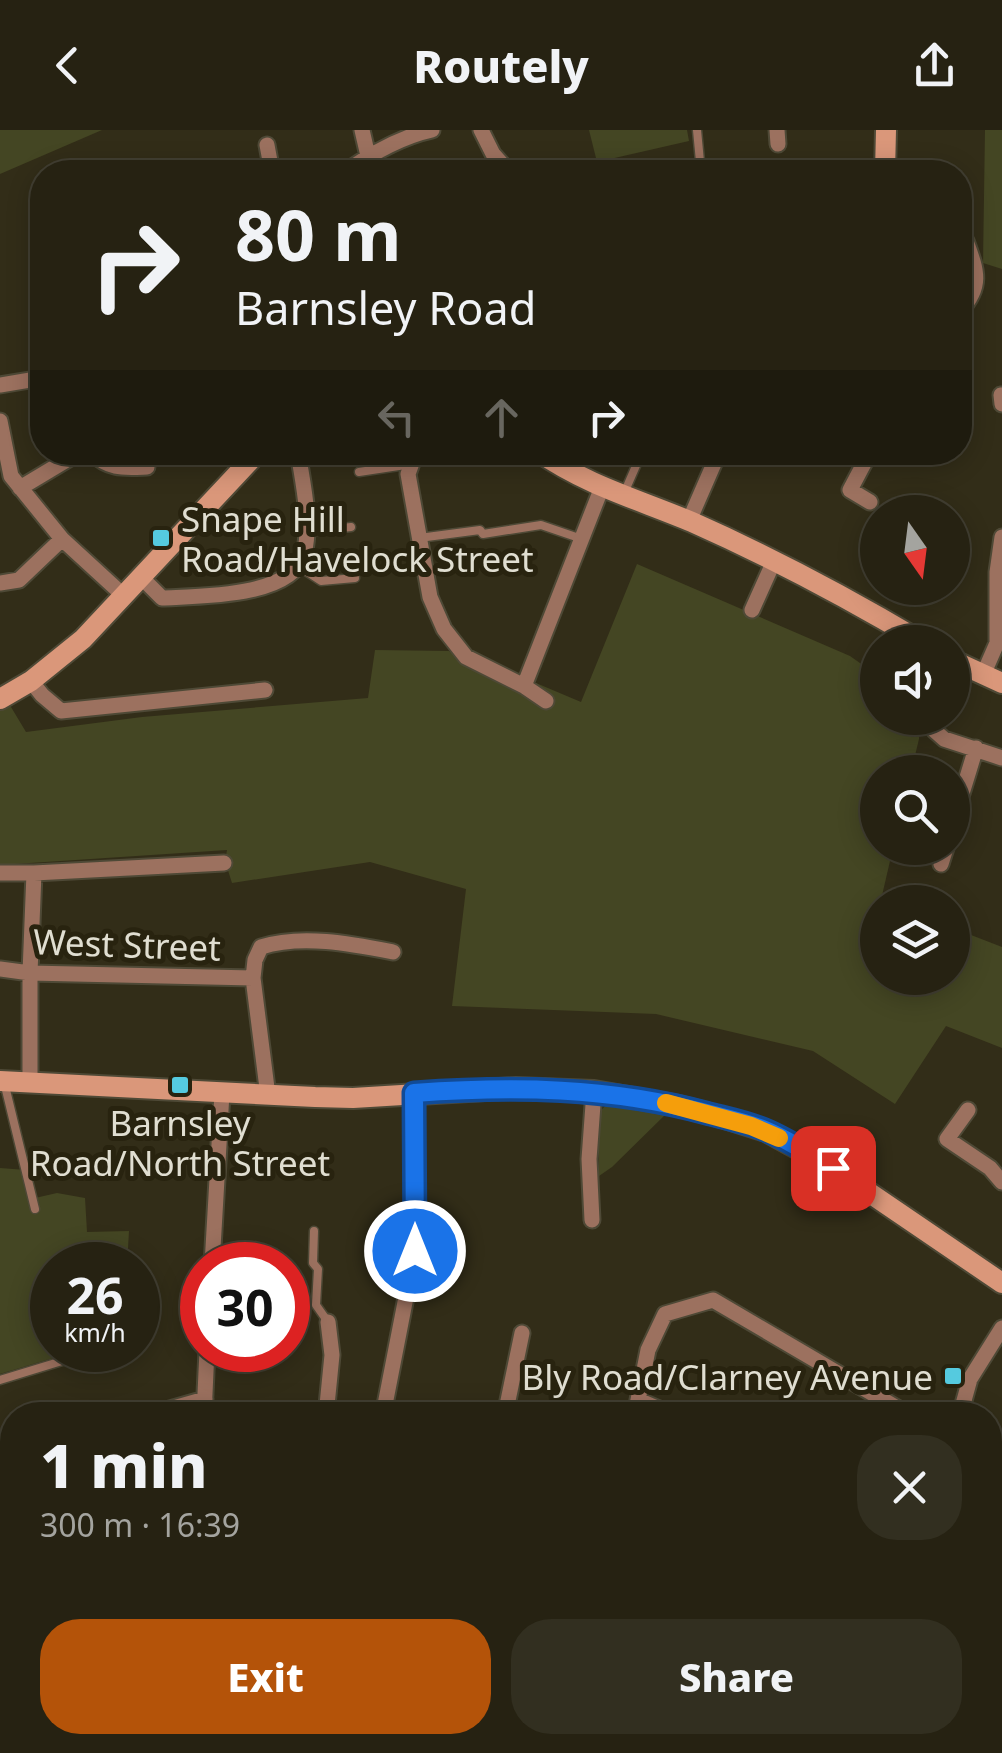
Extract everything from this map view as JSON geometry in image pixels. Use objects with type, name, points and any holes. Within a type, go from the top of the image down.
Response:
[{"type":"street","points":[[362,130],[368,156]]},
{"type":"street","points":[[362,160],[432,130]]},
{"type":"street","points":[[481,130],[499,160]]},
{"type":"street","points":[[885,160],[886,130]]},
{"type":"street","points":[[267,145],[270,160]]},
{"type":"street","points":[[972,258],[976,268],[972,298]]},
{"type":"street","points":[[0,385],[30,380]]},
{"type":"street","points":[[1001,396],[1002,404]]},
{"type":"street","points":[[0,421],[11,476],[62,539],[123,595]]},
{"type":"street","points":[[20,488],[58,465]]},
{"type":"street","points":[[109,465],[121,469],[147,466]]},
{"type":"street","points":[[0,699],[31,681],[82,639],[246,465]]},
{"type":"street","points":[[141,577],[162,598],[262,588],[281,580],[303,557],[306,508],[300,465]]},
{"type":"street","points":[[411,465],[408,474],[430,597],[444,629],[466,657],[524,686],[546,702]]},
{"type":"street","points":[[559,465],[774,561],[893,625]]},
{"type":"street","points":[[689,521],[713,465]]},
{"type":"street","points":[[860,496],[850,490],[863,465]]},
{"type":"street","points":[[524,686],[602,487]]},
{"type":"street","points":[[970,668],[993,679],[1002,538]]},
{"type":"street","points":[[0,583],[19,580],[62,539]]},
{"type":"street","points":[[752,610],[774,561]]},
{"type":"street","points":[[31,681],[61,710],[266,690]]},
{"type":"street","points":[[938,735],[1002,758]]},
{"type":"street","points":[[970,768],[976,748]]},
{"type":"street","points":[[0,873],[224,863]]},
{"type":"street","points":[[30,1083],[34,874]]},
{"type":"street","points":[[268,1096],[253,978],[255,960],[262,947],[282,941],[393,952]]},
{"type":"street","name":"West Street","points":[[0,970],[253,978]]},
{"type":"street","points":[[2,1081],[353,1098],[516,1088],[594,1091],[679,1106],[766,1131],[833,1168],[1002,1283]]},
{"type":"street","points":[[592,1220],[589,1158],[594,1091]]},
{"type":"street","points":[[386,1402],[415,1251],[414,1093]]},
{"type":"street","points":[[213,1242],[222,1094]]},
{"type":"street","points":[[968,1110],[947,1139],[990,1168],[1002,1182]]},
{"type":"street","points":[[638,1402],[648,1350],[665,1314],[713,1300],[887,1402]]},
{"type":"street","points":[[327,1402],[332,1355],[328,1322]]},
{"type":"street","points":[[964,1402],[970,1379],[1002,1328]]},
{"type":"street","points":[[507,1402],[522,1333]]},
{"type":"street","points":[[204,1402],[206,1372]]},
{"type":"lane","points":[[698,130],[699,160]]},
{"type":"lane","points":[[359,472],[386,465]]},
{"type":"lane","points":[[623,495],[636,465]]},
{"type":"lane","points":[[419,538],[541,525],[582,539]]},
{"type":"lane","points":[[306,532],[352,527]]},
{"type":"lane","points":[[298,566],[321,582],[355,578]]},
{"type":"lane","points":[[2,1081],[35,1208]]},
{"type":"lane","points":[[314,1232],[316,1305],[328,1322]]},
{"type":"lane","points":[[0,1380],[30,1371]]},
{"type":"green space","points":[[0,130],[102,130],[30,160],[0,174]]},
{"type":"green space","points":[[589,130],[687,130],[689,141],[596,160]]},
{"type":"green space","points":[[985,130],[1002,130],[1002,269],[983,263]]},
{"type":"green space","points":[[637,564],[860,663],[860,735],[919,735],[919,739],[915,755],[860,755],[860,865],[889,865],[884,885],[860,885],[860,995],[970,995],[970,935],[1002,947],[1002,1048],[946,1026],[895,1104],[813,1051],[656,1014],[452,1006],[466,889],[370,862],[232,883],[225,861],[227,850],[0,865],[0,706],[8,702],[26,732],[142,717],[368,698],[375,650],[449,651],[467,665],[531,691],[536,683],[581,702]]},
{"type":"green space","points":[[611,1104],[667,1113],[599,1176],[599,1113]]},
{"type":"green space","points":[[0,1168],[26,1170],[35,1198],[57,1193],[85,1198],[87,1232],[129,1231],[128,1242],[30,1242],[30,1365],[0,1374]]},
{"type":"slow traffic","points":[[666,1103],[751,1126],[779,1138]]},
{"type":"place","name":"Snape Hill Road/Havelock Street","points":[[161,538]]},
{"type":"place","name":"Barnsley Road/North Street","points":[[180,1085]]},
{"type":"place","name":"Bly Road/Clarney Avenue","points":[[953,1376]]},
{"type":"route","points":[[415,1251],[414,1093],[516,1088],[594,1091],[638,1098],[766,1131],[833,1168]]}]
